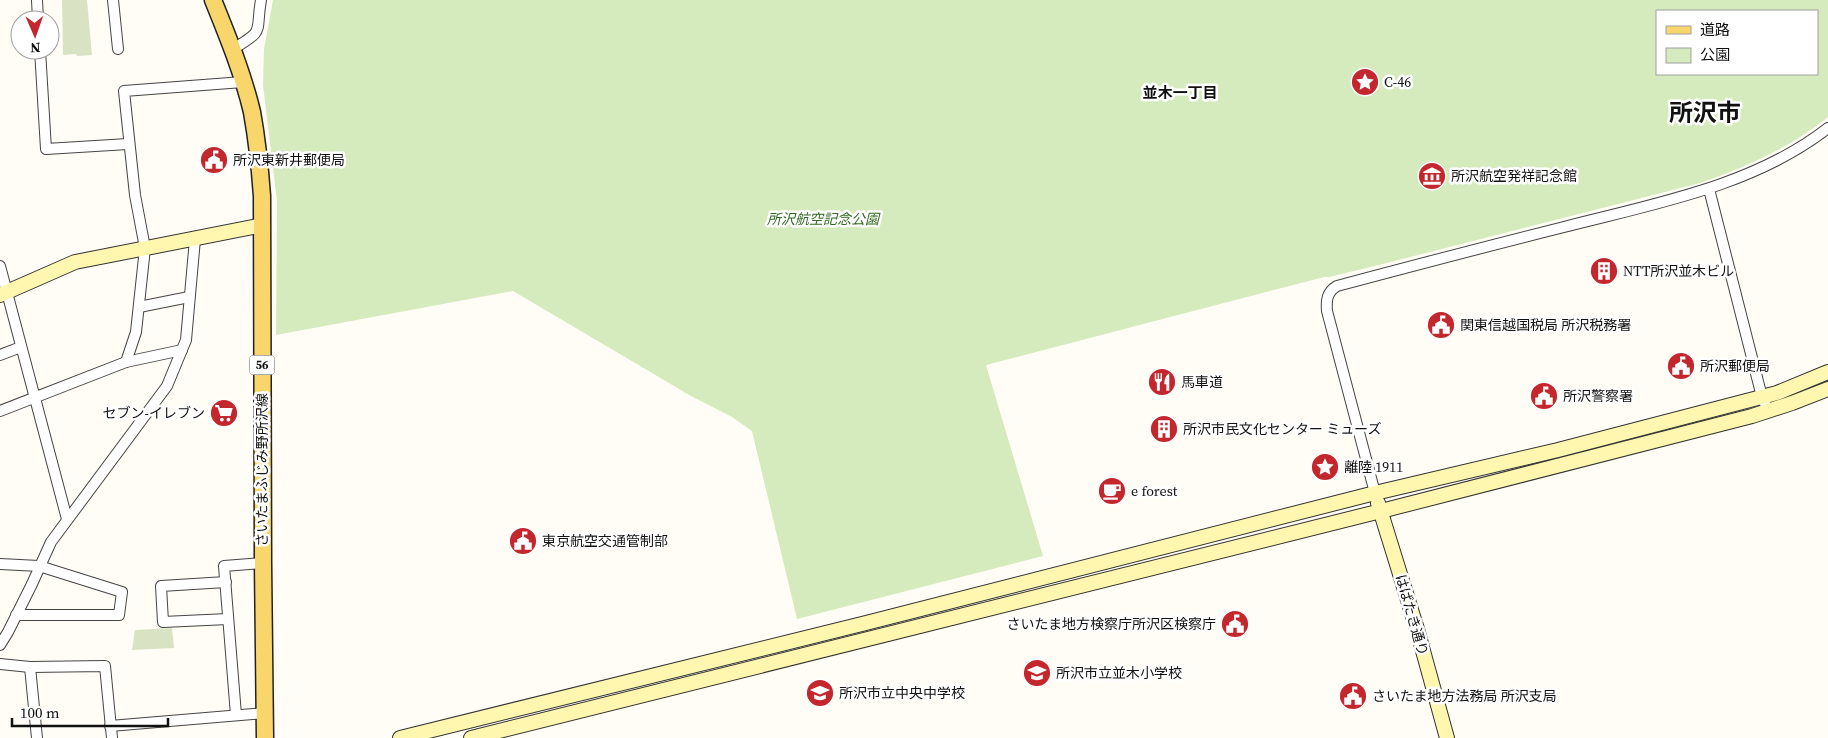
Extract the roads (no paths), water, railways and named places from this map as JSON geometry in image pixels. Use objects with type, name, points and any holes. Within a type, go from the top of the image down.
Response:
[{"type":"main road","name":"さいたまふじみ野所沢線","points":[[214,0],[233,49],[243,82],[251,111],[258,154],[262,224],[265,738]]},
{"type":"street","points":[[113,0],[118,50]]},
{"type":"street","points":[[233,49],[256,34],[260,23],[261,0]]},
{"type":"street","points":[[41,60],[46,149],[128,144]]},
{"type":"street","points":[[126,362],[136,332],[145,248],[128,144],[124,91],[243,82]]},
{"type":"street","points":[[1375,493],[1326,311],[1330,290],[1337,286],[1709,189],[1746,175],[1828,128]]},
{"type":"street","points":[[1709,189],[1765,403]]},
{"type":"street","points":[[4,294],[75,262],[262,224]]},
{"type":"street","points":[[0,645],[32,584],[51,542],[164,392],[186,340],[195,239]]},
{"type":"street","points":[[0,266],[4,294],[21,347],[67,519]]},
{"type":"street","points":[[139,307],[189,297]]},
{"type":"street","points":[[0,355],[21,347]]},
{"type":"street","points":[[0,411],[126,362],[182,350]]},
{"type":"street","points":[[471,738],[1381,511],[1752,416],[1765,403],[1792,387],[1828,372]]},
{"type":"street","points":[[400,738],[862,624],[1375,493],[1765,403],[1792,403],[1828,389]]},
{"type":"street","name":"はばたき通り","points":[[1375,493],[1417,629],[1447,738]]},
{"type":"street","points":[[236,715],[224,566],[263,563]]},
{"type":"street","points":[[0,564],[39,566],[122,592],[119,615],[16,615]]},
{"type":"street","points":[[226,582],[161,586],[162,622],[228,619]]},
{"type":"street","points":[[0,664],[30,668],[105,666],[112,738]]},
{"type":"street","points":[[30,668],[37,738]]},
{"type":"street","points":[[110,726],[264,712]]},
{"type":"place","name":"C-46","points":[[1365,82]]},
{"type":"place","name":"所沢東新井郵便局","points":[[214,160]]},
{"type":"place","name":"所沢航空発祥記念館","points":[[1432,176]]},
{"type":"place","name":"NTT所沢並木ビル","points":[[1604,271]]},
{"type":"place","name":"関東信越国税局 所沢税務署","points":[[1441,325]]},
{"type":"place","name":"所沢郵便局","points":[[1681,366]]},
{"type":"place","name":"馬車道","points":[[1162,382]]},
{"type":"place","name":"所沢警察署","points":[[1544,396]]},
{"type":"place","name":"セブン-イレブン","points":[[224,413]]},
{"type":"place","name":"所沢市民文化センター ミューズ","points":[[1164,429]]},
{"type":"place","name":"離陸 1911","points":[[1325,467]]},
{"type":"place","name":"e forest","points":[[1112,491]]},
{"type":"place","name":"東京航空交通管制部","points":[[523,541]]},
{"type":"place","name":"さいたま地方検察庁所沢区検察庁","points":[[1235,624]]},
{"type":"place","name":"所沢市立並木小学校","points":[[1037,673]]},
{"type":"place","name":"所沢市立中央中学校","points":[[820,693]]},
{"type":"place","name":"さいたま地方法務局 所沢支局","points":[[1353,696]]},
{"type":"district","name":"並木一丁目","points":[[1180,93]]},
{"type":"district","name":"所沢市","points":[[1705,113]]},
{"type":"park label","name":"所沢航空記念公園","points":[[823,219]]}]
